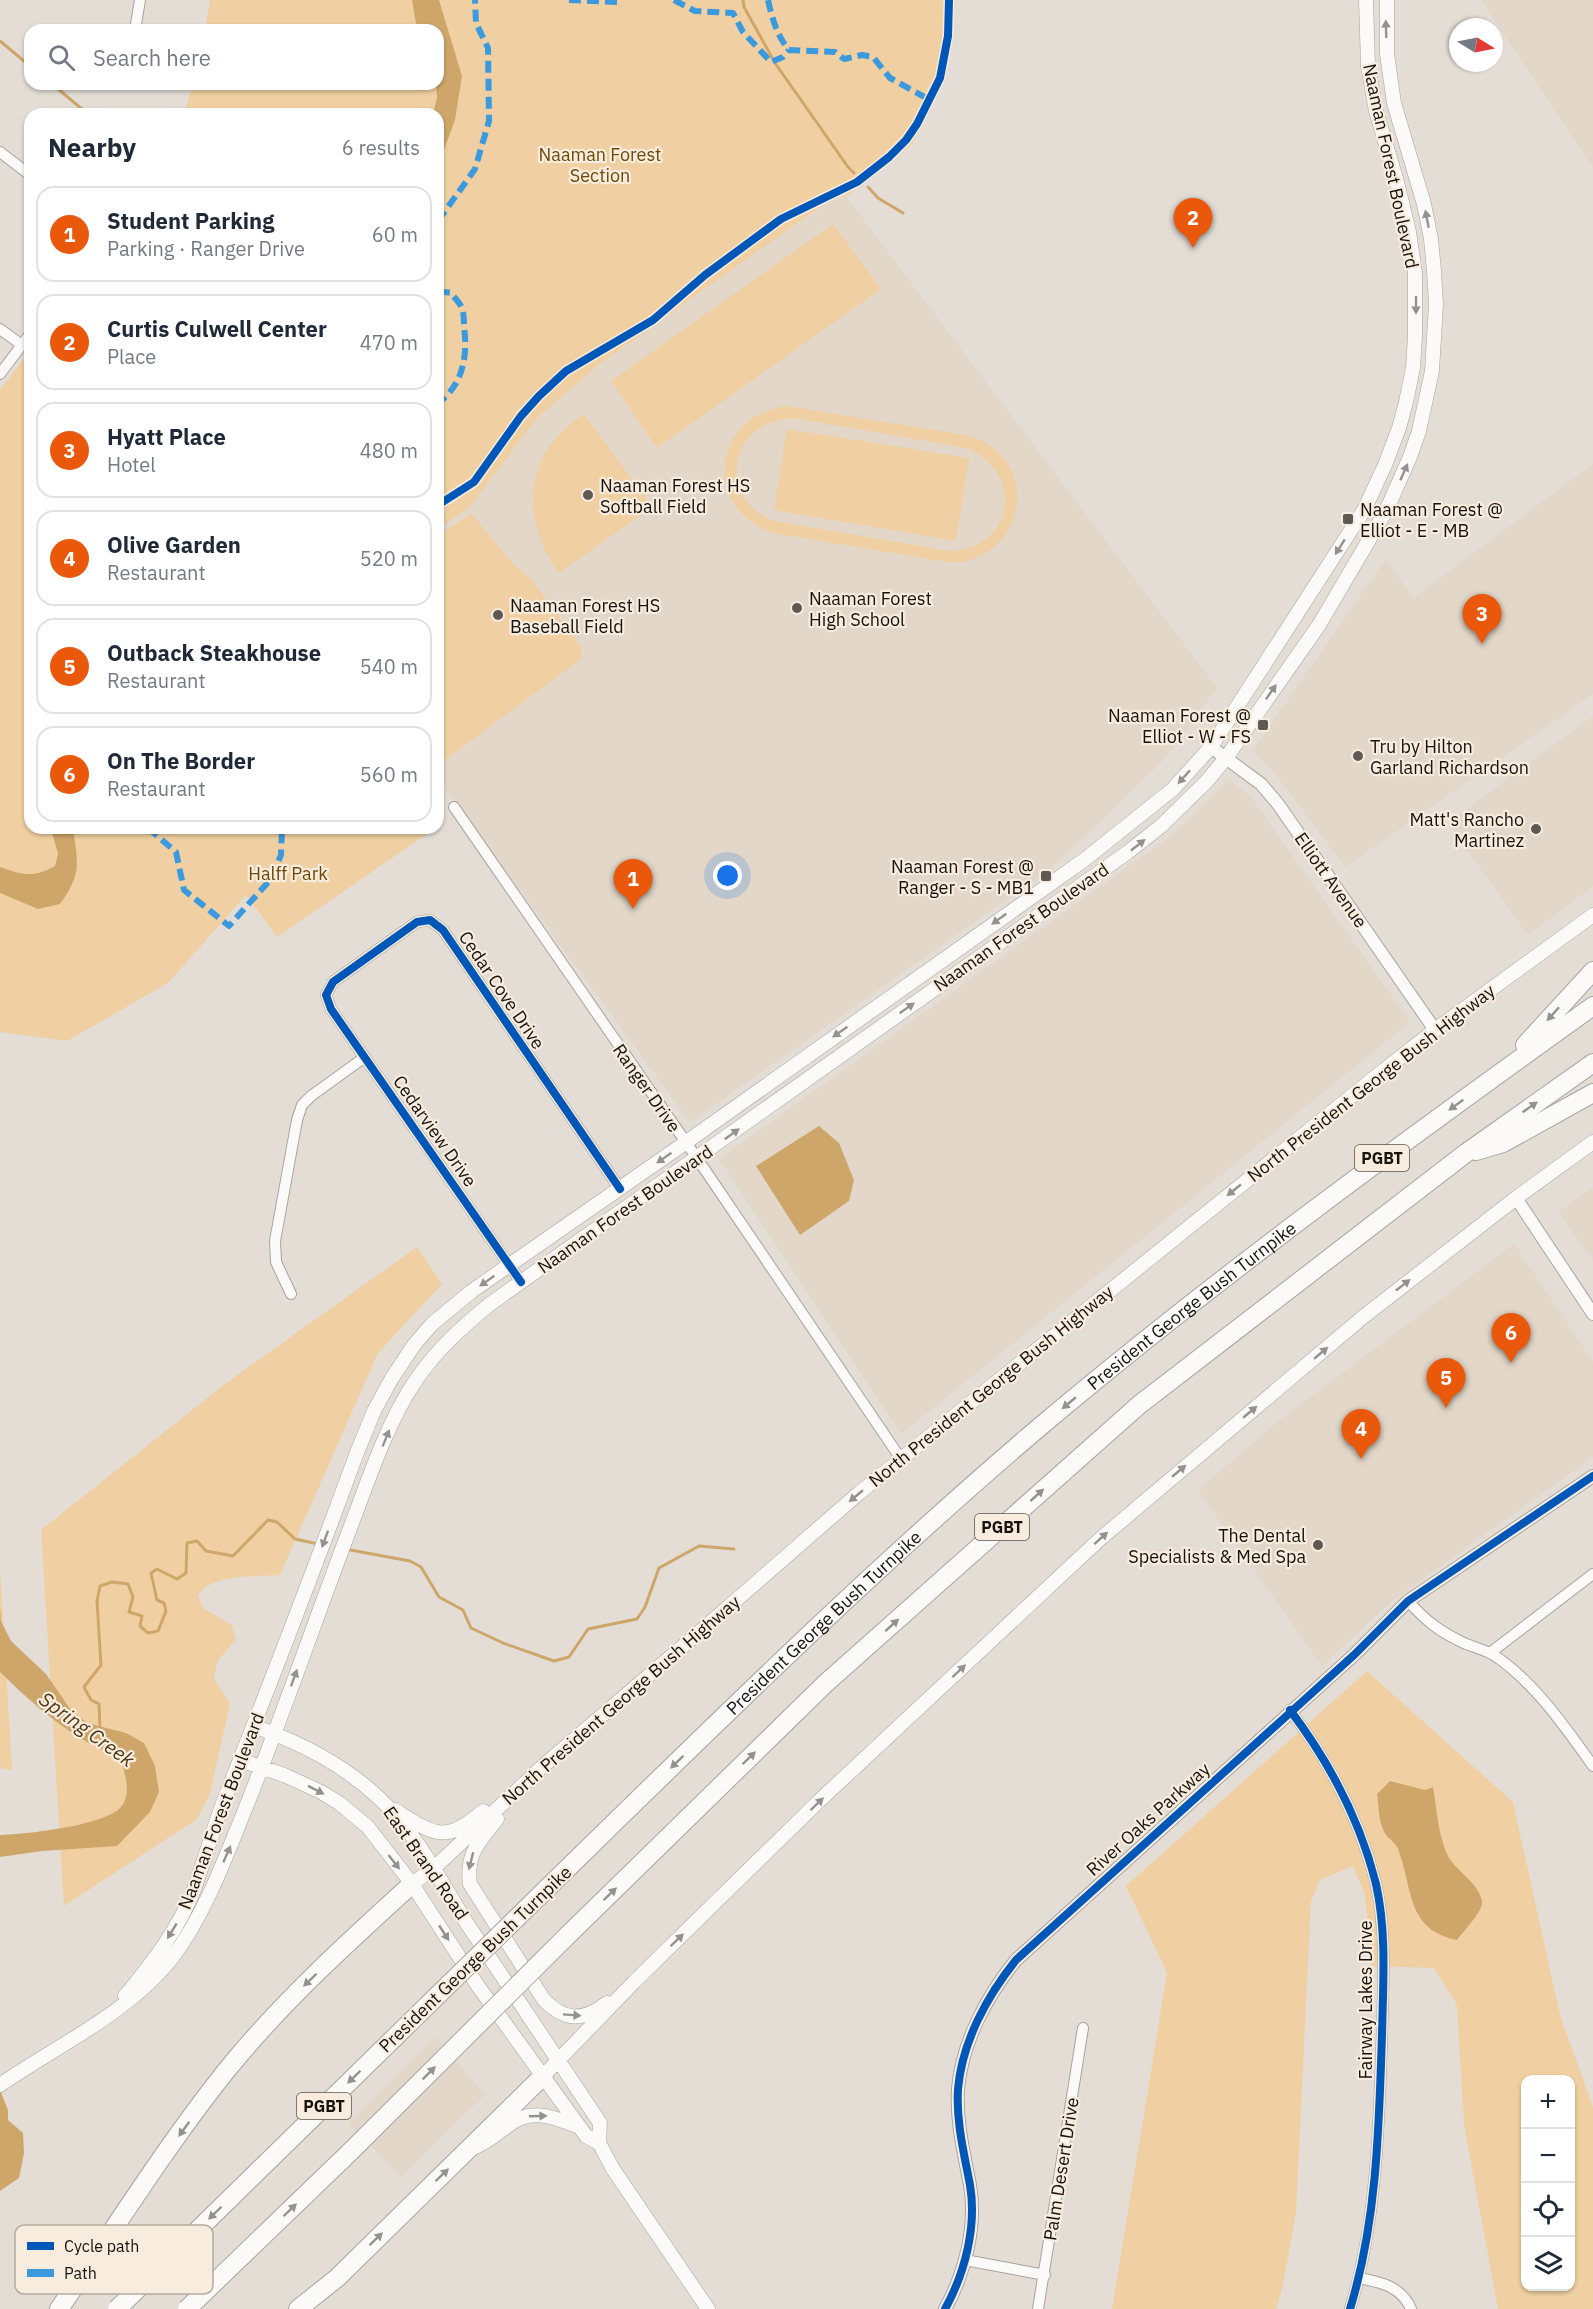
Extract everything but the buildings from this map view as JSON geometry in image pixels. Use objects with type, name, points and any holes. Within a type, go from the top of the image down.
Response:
[{"type":"highway","points":[[1503,1070],[1593,971]]},
{"type":"highway","name":"President George Bush Turnpike","points":[[203,2225],[824,1619],[943,1511],[1143,1341],[1261,1248],[1593,1006]]},
{"type":"highway","name":"PGBT","points":[[213,2284],[826,1683],[1139,1405],[1466,1153],[1593,1063]]},
{"type":"highway","points":[[1466,1153],[1503,1143],[1593,1092]]},
{"type":"highway","points":[[117,2225],[226,2072],[260,2032],[300,1989],[412,1884]]},
{"type":"highway","points":[[298,2309],[337,2278],[544,2075]]},
{"type":"highway","points":[[59,2309],[69,2294]]},
{"type":"highway","name":"President George Bush Turnpike","points":[[117,2309],[132,2294]]},
{"type":"highway","name":"PGBT","points":[[187,2309],[203,2294]]},
{"type":"main road","name":"Naaman Forest Boulevard","points":[[114,2009],[154,1960],[183,1913],[194,1889],[240,1760],[376,1408],[414,1345],[432,1324],[472,1291],[686,1143],[1082,862],[1173,789],[1211,747],[1364,510],[1400,428],[1413,368],[1416,306],[1415,273],[1409,232],[1376,111],[1368,66],[1366,0]]},
{"type":"main road","name":"Naaman Forest Boulevard","points":[[114,2009],[147,1986],[172,1957],[190,1929],[226,1856],[262,1768],[324,1597],[395,1416],[420,1375],[455,1333],[522,1282],[1090,879],[1161,826],[1184,805],[1226,758],[1319,625],[1386,511],[1406,468],[1419,431],[1432,371],[1436,304],[1431,239],[1424,204],[1394,103],[1387,54],[1387,0]]},
{"type":"main road","points":[[1315,585],[1319,625]]},
{"type":"main road","points":[[1082,862],[1090,879]]},
{"type":"main road","name":"North President George Bush Highway","points":[[412,1884],[434,1868],[543,1766],[859,1493],[1104,1293],[1435,1030],[1593,915]]},
{"type":"main road","points":[[544,2075],[635,1981],[819,1801],[1100,1539],[1364,1317],[1516,1198],[1593,1142]]},
{"type":"main road","points":[[376,1408],[395,1416]]},
{"type":"main road","name":"East Brand Road","points":[[254,1726],[307,1747],[336,1764],[387,1805],[434,1868],[600,2123],[599,2143],[613,2169],[708,2309]]},
{"type":"main road","name":"East Brand Road","points":[[240,1760],[300,1782],[339,1803],[368,1827],[412,1884],[478,1986],[586,2136],[599,2143]]},
{"type":"main road","points":[[543,1766],[536,1780],[497,1818],[474,1850],[468,1866],[470,1884],[544,2000],[556,2012],[572,2017],[588,2014],[635,1981]]},
{"type":"main road","points":[[387,1805],[432,1831],[442,1834],[458,1830],[532,1768],[543,1766]]},
{"type":"main road","points":[[3,2083],[73,2040],[114,2009]]},
{"type":"main road","points":[[468,2150],[489,2142],[510,2124],[531,2115],[549,2115],[580,2127]]},
{"type":"street","points":[[136,24],[140,0]]},
{"type":"street","points":[[0,152],[24,170]]},
{"type":"street","points":[[0,328],[22,345]]},
{"type":"street","points":[[0,374],[24,342]]},
{"type":"street","name":"Elliott Avenue","points":[[1211,747],[1261,784],[1278,804],[1435,1030]]},
{"type":"street","name":"Ranger Drive","points":[[454,807],[697,1158],[901,1459]]},
{"type":"street","name":"Cedar Cove Drive","points":[[326,995],[333,982],[417,922],[430,920],[443,930],[620,1189]]},
{"type":"street","name":"Cedarview Drive","points":[[326,995],[331,1010],[522,1282]]},
{"type":"street","points":[[291,1294],[276,1262],[275,1241],[297,1120],[302,1105],[311,1096],[365,1057]]},
{"type":"street","points":[[1516,1198],[1593,1314]]},
{"type":"street","name":"River Oaks Parkway","points":[[945,2309],[954,2293],[965,2260],[971,2223],[970,2187],[962,2153],[958,2115],[958,2088],[971,2038],[998,1983],[1016,1960],[1354,1654],[1408,1601],[1593,1476]]},
{"type":"street","points":[[1490,1653],[1593,1574]]},
{"type":"street","points":[[1408,1601],[1428,1623],[1447,1635],[1490,1653],[1510,1667],[1564,1725],[1593,1766]]},
{"type":"street","name":"Fairway Lakes Drive","points":[[1290,1710],[1325,1760],[1362,1837],[1376,1887],[1383,1932],[1380,2097],[1369,2220],[1359,2278],[1350,2309]]},
{"type":"street","name":"Palm Desert Drive","points":[[1038,2309],[1083,2028]]},
{"type":"street","points":[[965,2260],[1045,2275]]},
{"type":"street","points":[[1359,2278],[1392,2286],[1402,2295],[1411,2309]]},
{"type":"shaded area","points":[[1481,0],[1593,0],[1593,168],[1503,33],[1503,18],[1493,18]]},
{"type":"shaded area","name":"Naaman Forest High School","points":[[842,191],[1217,688],[1163,761],[1053,867],[690,1122],[444,786],[444,525],[470,507],[537,418],[601,363]]},
{"type":"shaded area","points":[[1593,464],[1593,694],[1345,867],[1280,780],[1253,750],[1386,559],[1413,598]]},
{"type":"shaded area","points":[[1593,716],[1593,886],[1528,935],[1448,823]]},
{"type":"shaded area","points":[[1229,779],[1251,797],[1410,1022],[901,1434],[719,1159],[1171,836]]},
{"type":"shaded area","points":[[1593,1187],[1593,1261],[1558,1212]]},
{"type":"shaded area","points":[[1514,1244],[1593,1362],[1593,1457],[1392,1601],[1322,1666],[1198,1490],[1281,1419]]},
{"type":"shaded area","points":[[435,2037],[485,2095],[401,2177],[349,2123]]},
{"type":"green space","name":"Naaman Forest Section","points":[[210,0],[951,0],[950,40],[945,71],[929,112],[911,145],[846,197],[841,192],[601,363],[537,418],[470,507],[444,525],[444,108],[186,108],[191,90],[444,90],[444,24],[206,24]]},
{"type":"green space","points":[[833,224],[881,289],[657,448],[611,381]]},
{"type":"green space","name":"Halff Park","points":[[24,358],[24,834],[427,834],[277,937],[246,895],[168,983],[67,1041],[0,1032],[0,390]]},
{"type":"green space","points":[[787,406],[965,435],[990,445],[1006,461],[1015,481],[1017,503],[1011,524],[999,542],[980,556],[954,563],[773,533],[750,521],[734,504],[726,484],[725,463],[731,444],[743,426],[762,413]],"holes":[[[792,418],[967,448],[986,460],[998,475],[1004,491],[1004,509],[999,524],[988,538],[971,547],[950,551],[779,522],[759,513],[745,500],[738,483],[737,466],[742,449],[753,434],[769,423]]]},
{"type":"green space","name":"Naaman Forest HS Softball Field","points":[[584,414],[647,500],[645,512],[559,573],[546,552],[537,530],[533,508],[534,487],[539,467],[549,447],[564,430]]},
{"type":"green space","points":[[787,429],[969,458],[956,541],[774,510]]},
{"type":"green space","name":"Naaman Forest HS Baseball Field","points":[[472,514],[513,564],[533,581],[582,649],[580,660],[444,761],[444,531]]},
{"type":"green space","points":[[417,1247],[442,1284],[378,1353],[280,1575],[248,1576],[225,1580],[205,1588],[198,1595],[203,1608],[232,1625],[236,1640],[218,1660],[214,1679],[230,1703],[210,1794],[197,1819],[64,1906],[41,1530],[226,1383]]},
{"type":"green space","points":[[0,1566],[1,1584],[12,1770],[0,1768]]},
{"type":"green space","points":[[1367,1671],[1513,1802],[1560,2015],[1593,2107],[1593,2309],[1498,2309],[1464,2125],[1457,2005],[1434,1968],[1372,1966],[1365,1895],[1353,1866],[1320,1880],[1311,1901],[1296,2213],[1276,2309],[1112,2309],[1167,1973],[1126,1886]]},
{"type":"water","points":[[412,0],[439,0],[462,76],[455,120],[444,150],[444,108],[434,108],[436,90],[444,90],[444,24],[416,24]]},
{"type":"water","points":[[53,834],[74,834],[77,868],[72,884],[60,904],[38,909],[0,893],[0,867],[15,872],[34,874],[55,866],[58,854]]},
{"type":"water","points":[[819,1126],[839,1143],[854,1180],[849,1201],[800,1235],[756,1166]]},
{"type":"water","name":"Spring Creek","points":[[0,1606],[1,1621],[11,1641],[46,1674],[71,1710],[87,1723],[126,1733],[144,1743],[155,1766],[159,1792],[150,1812],[117,1846],[42,1851],[0,1857],[0,1835],[64,1828],[99,1819],[112,1814],[121,1807],[127,1789],[120,1758],[86,1741],[56,1721],[0,1672]]},
{"type":"water","points":[[1390,1781],[1425,1790],[1433,1787],[1440,1831],[1448,1856],[1477,1888],[1480,1895],[1482,1905],[1480,1910],[1457,1940],[1440,1935],[1428,1927],[1414,1905],[1398,1849],[1386,1835],[1380,1820],[1377,1794]]},
{"type":"water","points":[[0,2090],[8,2110],[8,2120],[23,2133],[24,2153],[19,2178],[0,2191]]},
{"type":"waterway","points":[[743,0],[744,7],[775,63],[854,173]]},
{"type":"waterway","points":[[0,41],[24,61]]},
{"type":"waterway","points":[[59,90],[81,108]]},
{"type":"waterway","points":[[868,187],[878,198],[903,213]]},
{"type":"waterway","name":"Spring Creek","points":[[100,1729],[99,1704],[91,1700],[84,1687],[101,1665],[97,1601],[100,1586],[112,1582],[128,1584],[133,1597],[129,1612],[142,1616],[140,1626],[148,1633],[158,1631],[166,1611],[164,1603],[157,1600],[151,1573],[157,1569],[177,1579],[186,1573],[187,1543],[197,1541],[206,1551],[233,1556],[268,1520],[277,1522],[295,1539],[318,1544]]},
{"type":"waterway","points":[[345,1549],[410,1561],[421,1567],[439,1597],[463,1610],[471,1628],[503,1643],[554,1661],[569,1657],[588,1629],[637,1619],[645,1607],[659,1568],[699,1546],[734,1549]]},
{"type":"marked path","points":[[444,213],[475,169],[489,121],[488,48],[476,23],[475,0]]},
{"type":"marked path","points":[[569,0],[618,2],[621,0]]},
{"type":"marked path","points":[[674,0],[695,11],[733,13],[743,32],[771,62],[783,57],[789,50]]},
{"type":"marked path","points":[[768,0],[781,39],[789,50],[835,52],[844,59],[862,55],[873,57],[890,78],[930,100]]},
{"type":"marked path","points":[[444,292],[451,293],[462,308],[465,349],[458,379],[444,398]]},
{"type":"marked path","points":[[155,834],[176,852],[184,890],[229,926],[270,880],[281,855],[282,834]]},
{"type":"cycle path","points":[[444,501],[474,482],[521,416],[566,371],[653,320],[705,275],[781,219],[857,182],[889,157],[906,140],[917,124],[940,78],[948,36],[949,0]]},
{"type":"cycle path","points":[[521,1282],[331,1009],[326,995],[333,982],[417,922],[430,920],[443,930],[620,1189]]},
{"type":"cycle path","points":[[945,2309],[964,2265],[972,2217],[970,2185],[958,2113],[960,2071],[970,2037],[986,2004],[1005,1974],[1016,1960],[1354,1655],[1408,1601],[1593,1476]]},
{"type":"cycle path","points":[[1290,1710],[1331,1771],[1352,1815],[1376,1884],[1382,1921],[1383,1997],[1380,2103],[1375,2173],[1366,2242],[1350,2309]]},
{"type":"place","name":"Curtis Culwell Center","points":[[1193,248]]},
{"type":"place","name":"Naaman Forest HS Softball Field","points":[[588,495]]},
{"type":"place","name":"Naaman Forest @ Elliot - E - MB","points":[[1348,519]]},
{"type":"place","name":"Naaman Forest High School","points":[[797,608]]},
{"type":"place","name":"Naaman Forest HS Baseball Field","points":[[498,615]]},
{"type":"place","name":"Hyatt Place","points":[[1482,644]]},
{"type":"place","name":"Naaman Forest @ Elliot - W - FS","points":[[1263,725]]},
{"type":"place","name":"Tru by Hilton Garland Richardson","points":[[1358,756]]},
{"type":"place","name":"Matt's Rancho Martinez","points":[[1536,829]]},
{"type":"place","name":"Naaman Forest @ Ranger - S - MB1","points":[[1046,876]]},
{"type":"place","name":"Student Parking","points":[[633,909]]},
{"type":"place","name":"On The Border","points":[[1511,1363]]},
{"type":"place","name":"Outback Steakhouse","points":[[1446,1408]]},
{"type":"place","name":"Olive Garden","points":[[1361,1459]]},
{"type":"place","name":"The Dental Specialists & Med Spa","points":[[1318,1545]]}]
